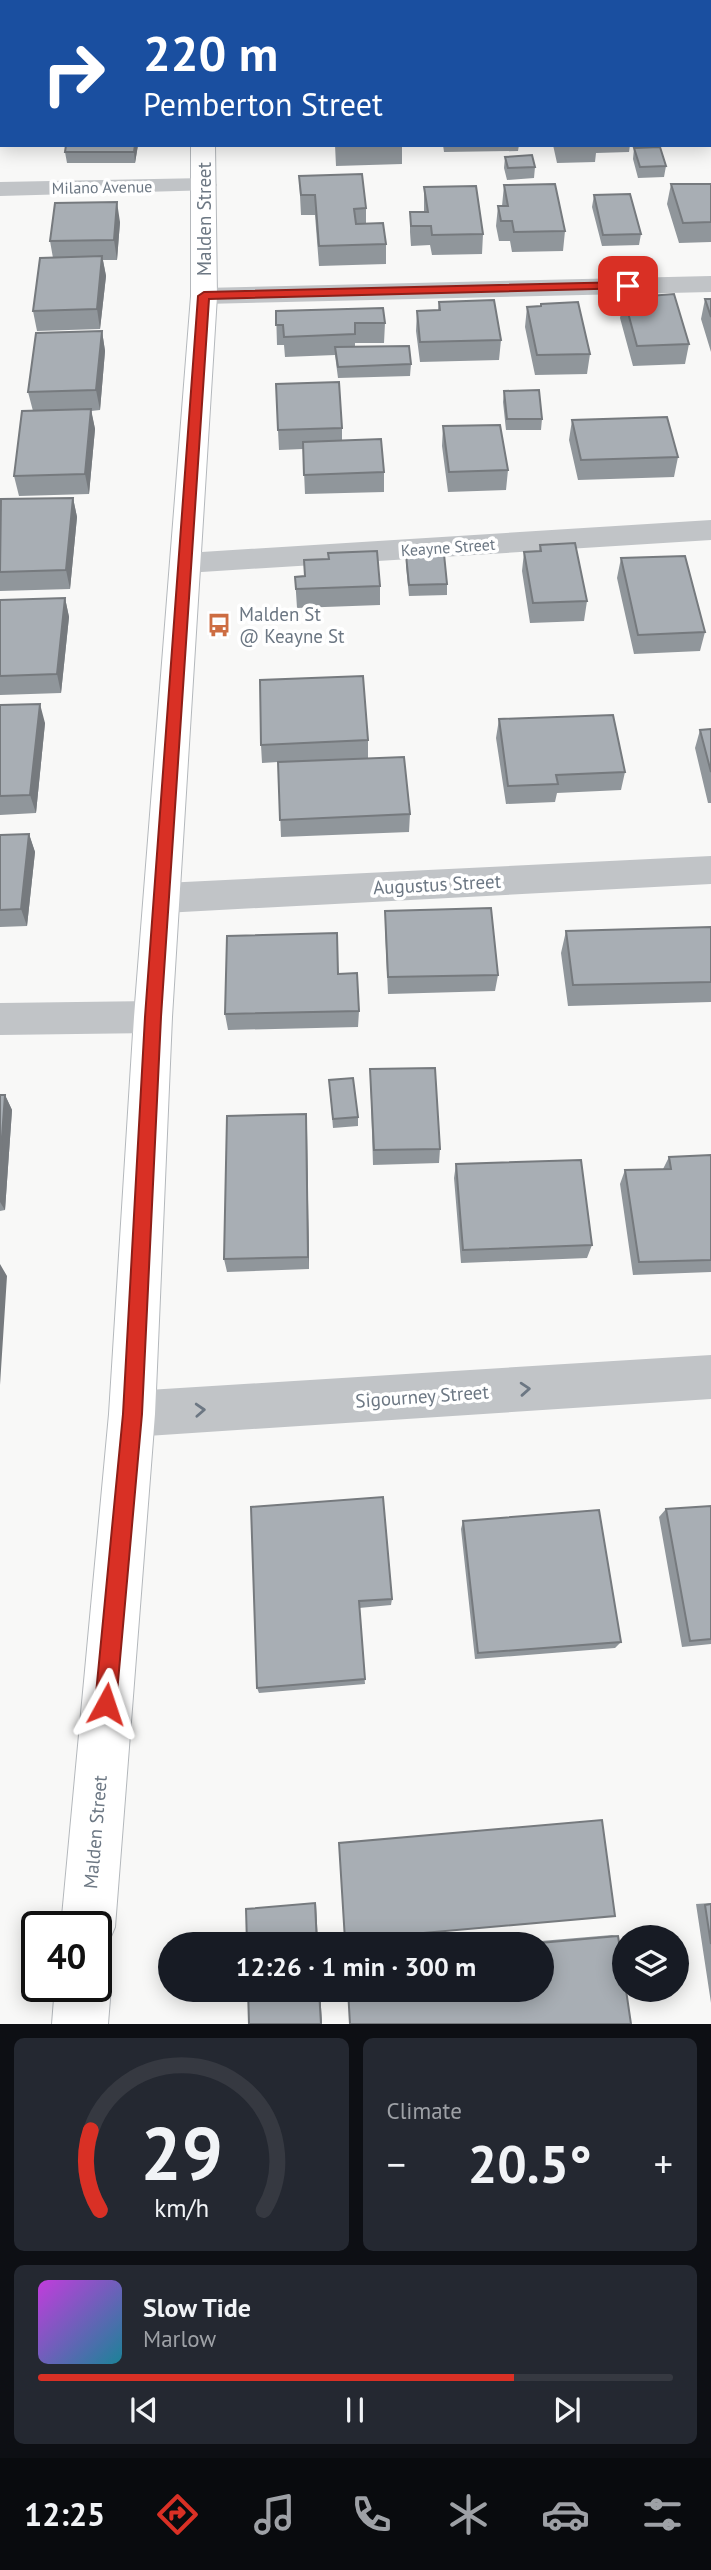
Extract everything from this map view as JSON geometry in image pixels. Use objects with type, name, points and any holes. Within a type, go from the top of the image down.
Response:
[{"type":"street","name":"Malden Street","points":[[89,1911],[132,1414],[153,1017],[164,898],[167,803],[204,296],[203,147]]},
{"type":"street","name":"Milano Avenue","points":[[0,189],[205,185]]},
{"type":"street","points":[[204,296],[711,284]]},
{"type":"street","name":"Keayne Street","points":[[186,563],[711,530]]},
{"type":"street","name":"Augustus Street","points":[[164,898],[711,870]]},
{"type":"street","points":[[0,1019],[153,1017]]},
{"type":"street","name":"Sigourney Street","points":[[132,1414],[711,1377]]},
{"type":"street","points":[[80,2024],[82,2002]]},
{"type":"building","points":[[66,147],[135,147],[134,152],[65,152]]},
{"type":"building","points":[[660,147],[666,166],[640,167],[634,148]]},
{"type":"building","points":[[532,155],[535,167],[508,168],[505,157]]},
{"type":"building","points":[[362,174],[366,208],[354,209],[356,224],[383,223],[386,244],[319,246],[315,195],[301,195],[299,176]]},
{"type":"building","points":[[555,184],[565,231],[514,232],[512,221],[501,221],[498,206],[508,206],[504,185]]},
{"type":"building","points":[[671,184],[711,184],[711,222],[683,223]]},
{"type":"building","points":[[476,186],[483,234],[432,235],[431,226],[411,226],[410,212],[428,212],[424,187]]},
{"type":"building","points":[[630,194],[641,234],[603,235],[594,195]]},
{"type":"building","points":[[117,202],[114,240],[50,241],[55,203]]},
{"type":"building","points":[[102,256],[97,309],[33,311],[40,258]]},
{"type":"building","points":[[674,294],[689,344],[637,346],[624,298]]},
{"type":"building","points":[[705,299],[711,299],[711,317]]},
{"type":"building","points":[[494,300],[501,340],[420,342],[417,311],[440,310],[439,302]]},
{"type":"building","points":[[578,302],[590,354],[537,355],[527,307]]},
{"type":"building","points":[[383,308],[385,323],[355,323],[355,334],[284,337],[283,325],[276,325],[276,311]]},
{"type":"building","points":[[102,331],[96,390],[28,392],[36,333]]},
{"type":"building","points":[[409,346],[411,364],[338,367],[335,347]]},
{"type":"building","points":[[339,382],[342,428],[278,430],[276,384]]},
{"type":"building","points":[[539,390],[542,419],[507,419],[504,391]]},
{"type":"building","points":[[91,409],[85,474],[14,476],[22,411]]},
{"type":"building","points":[[667,417],[678,457],[581,460],[572,420]]},
{"type":"building","points":[[500,425],[508,470],[449,472],[443,426]]},
{"type":"building","points":[[381,439],[384,472],[304,475],[303,442]]},
{"type":"building","points":[[73,498],[66,570],[0,572],[1,499]]},
{"type":"building","points":[[575,543],[587,601],[533,603],[524,552],[541,551],[540,545]]},
{"type":"building","points":[[377,551],[380,586],[296,589],[295,577],[305,576],[304,560],[329,559],[328,553]]},
{"type":"building","points":[[444,554],[447,584],[409,585],[406,555]]},
{"type":"building","points":[[685,556],[705,632],[638,635],[621,558]]},
{"type":"building","points":[[65,598],[57,674],[0,676],[0,600]]},
{"type":"building","points":[[363,676],[368,740],[261,745],[260,680]]},
{"type":"building","points":[[40,704],[30,795],[0,796],[0,705]]},
{"type":"building","points":[[613,715],[625,772],[556,775],[558,784],[508,786],[499,719]]},
{"type":"building","points":[[711,729],[711,772],[700,730]]},
{"type":"building","points":[[404,757],[410,814],[280,820],[278,762]]},
{"type":"building","points":[[29,834],[21,909],[0,910],[0,835]]},
{"type":"building","points":[[491,908],[498,975],[388,977],[385,911]]},
{"type":"building","points":[[711,927],[711,982],[573,985],[566,931]]},
{"type":"building","points":[[337,933],[338,974],[357,973],[359,1011],[225,1014],[227,936]]},
{"type":"building","points":[[435,1068],[440,1149],[374,1150],[370,1069]]},
{"type":"building","points":[[353,1078],[358,1117],[333,1119],[329,1080]]},
{"type":"building","points":[[0,1095],[5,1095],[0,1164]]},
{"type":"building","points":[[306,1114],[308,1257],[224,1259],[227,1116]]},
{"type":"building","points":[[711,1155],[711,1260],[639,1262],[625,1170],[671,1169],[669,1157]]},
{"type":"building","points":[[581,1160],[592,1245],[463,1250],[456,1164]]},
{"type":"building","points":[[383,1497],[392,1599],[359,1601],[365,1679],[257,1688],[251,1507]]},
{"type":"building","points":[[711,1506],[711,1639],[690,1641],[666,1509]]},
{"type":"building","points":[[599,1510],[621,1642],[478,1653],[463,1521]]},
{"type":"building","points":[[602,1820],[615,1916],[435,1932],[345,1932],[339,1843]]},
{"type":"building","points":[[315,1903],[316,1932],[247,1932],[246,1909]]},
{"type":"building","points":[[711,1904],[711,1944],[705,1905]]},
{"type":"building","points":[[612,1937],[612,2002],[628,2002],[631,2024],[350,2024],[349,2002],[554,2002],[554,1942]]},
{"type":"building","points":[[248,2002],[320,2002],[321,2024],[249,2024]]},
{"type":"place","name":"Malden St @ Keayne St","points":[[219,625]]},
{"type":"route","points":[[106,1704],[132,1414],[153,1017],[164,898],[167,803],[179,670],[204,296],[628,286]]}]
